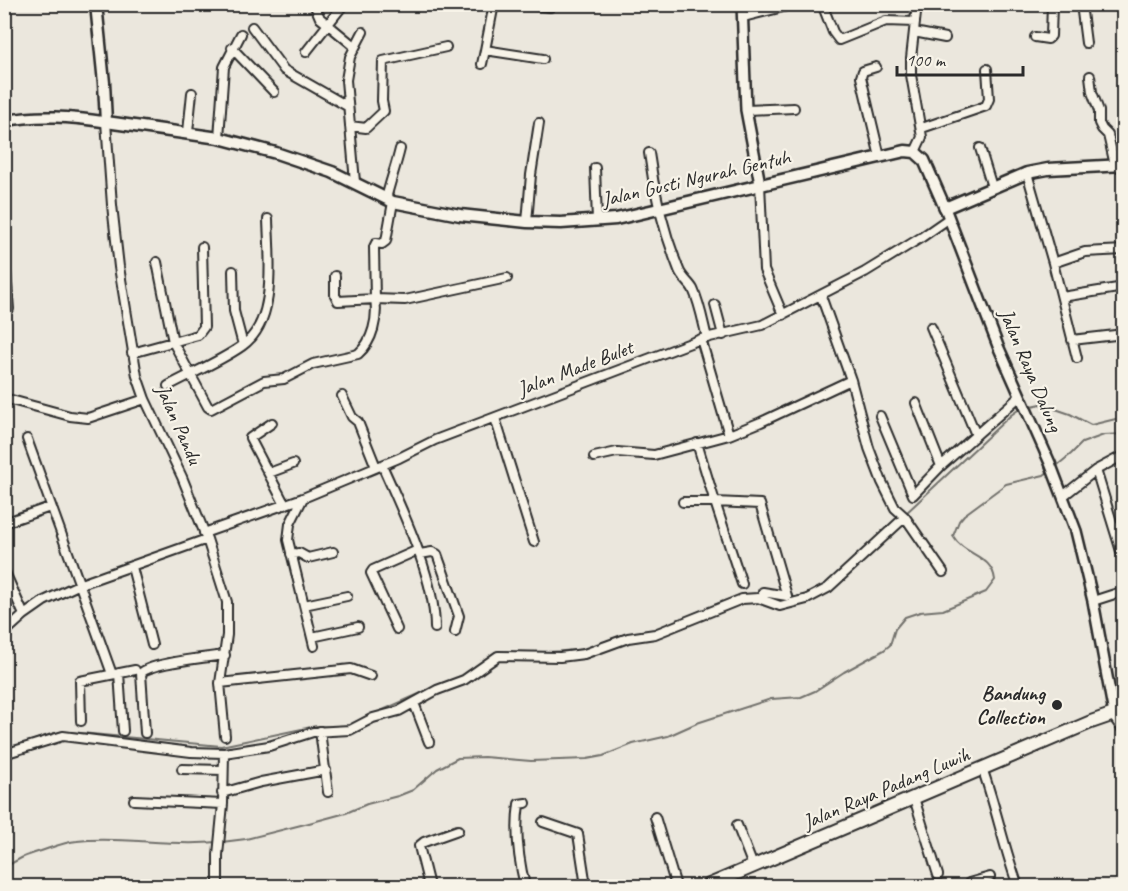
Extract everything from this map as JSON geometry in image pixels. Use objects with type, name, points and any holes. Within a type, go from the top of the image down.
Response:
[{"type":"main road","name":"Jalan Pandu","points":[[96,4],[108,122]]},
{"type":"main road","name":"Jalan Gusti Ngurah Gentuh","points":[[108,122],[188,132],[276,153],[332,172],[390,200],[460,215],[527,222],[561,223],[616,219],[880,156],[905,151],[915,152]]},
{"type":"main road","points":[[915,152],[927,166],[946,213],[992,187],[1027,173],[1048,169],[1119,165]]},
{"type":"main road","name":"Jalan Raya Dalung","points":[[1114,714],[1124,728]]},
{"type":"main road","name":"Jalan Raya Padang Luwih","points":[[707,886],[1078,727],[1114,714]]},
{"type":"street","points":[[314,4],[320,18],[354,46]]},
{"type":"street","points":[[306,52],[329,26],[344,4]]},
{"type":"street","points":[[482,64],[494,4]]},
{"type":"street","points":[[524,4],[550,8]]},
{"type":"street","points":[[742,4],[746,110],[760,184],[764,270],[783,315]]},
{"type":"street","points":[[822,4],[833,32],[839,40],[886,21],[915,22]]},
{"type":"street","points":[[915,152],[922,141],[922,128],[911,75],[917,4]]},
{"type":"street","points":[[1035,37],[1047,39],[1051,36],[1052,4]]},
{"type":"street","points":[[1076,4],[1082,5],[1086,43]]},
{"type":"street","points":[[743,17],[792,5]]},
{"type":"street","points":[[252,27],[284,70],[347,106]]},
{"type":"street","points":[[355,182],[347,106],[347,68],[354,46],[363,32]]},
{"type":"street","points":[[914,32],[945,38]]},
{"type":"street","points":[[219,138],[224,67],[241,34]]},
{"type":"street","points":[[350,126],[366,128],[384,111],[383,61],[446,47]]},
{"type":"street","points":[[232,48],[274,92]]},
{"type":"street","points":[[485,50],[543,59]]},
{"type":"street","points":[[876,67],[863,71],[861,77],[880,156]]},
{"type":"street","points":[[922,128],[986,106],[989,99],[987,69]]},
{"type":"street","points":[[1090,76],[1092,92],[1100,111],[1099,123],[1101,129],[1108,135],[1119,165]]},
{"type":"street","points":[[188,132],[192,93]]},
{"type":"street","points":[[746,110],[794,108]]},
{"type":"street","points":[[4,121],[27,117],[61,116],[108,122]]},
{"type":"street","name":"Jalan Pandu","points":[[108,122],[118,267],[132,353],[145,399],[182,477],[206,536],[227,602],[228,621],[220,683],[225,736]]},
{"type":"street","points":[[527,222],[539,123]]},
{"type":"street","points":[[980,148],[992,187]]},
{"type":"street","points":[[157,262],[173,342],[208,407],[213,409],[264,381],[284,379],[313,364],[358,354],[364,348],[377,318],[374,247],[376,243],[382,244],[386,241],[392,171],[396,167],[400,149]]},
{"type":"street","points":[[649,153],[659,208],[680,270],[696,296],[704,339],[729,435]]},
{"type":"street","points":[[595,168],[597,220]]},
{"type":"street","points":[[1027,173],[1077,358]]},
{"type":"street","name":"Jalan Made Bulet","points":[[4,633],[44,601],[78,585],[132,567],[303,498],[435,440],[704,339],[753,328],[783,315],[883,261],[946,213]]},
{"type":"street","name":"Jalan Raya Dalung","points":[[946,213],[1020,397],[1050,462],[1082,550],[1114,714]]},
{"type":"street","points":[[168,386],[243,345],[258,328],[267,300],[270,268],[268,219]]},
{"type":"street","points":[[4,246],[9,309]]},
{"type":"street","points":[[132,353],[198,335],[203,330],[202,247]]},
{"type":"street","points":[[1053,263],[1085,252],[1124,250]]},
{"type":"street","points":[[233,271],[234,311],[243,345]]},
{"type":"street","points":[[335,276],[335,295],[338,301],[405,300],[507,279]]},
{"type":"street","points":[[1062,297],[1124,287]]},
{"type":"street","points":[[821,296],[851,380],[877,471],[895,508],[905,517],[943,572]]},
{"type":"street","points":[[716,305],[723,335]]},
{"type":"street","points":[[931,327],[976,435]]},
{"type":"street","points":[[1072,340],[1124,334]]},
{"type":"street","points":[[594,457],[617,452],[654,455],[729,435],[851,380]]},
{"type":"street","points":[[342,396],[352,417],[358,422],[419,552],[434,610],[435,628]]},
{"type":"street","points":[[880,416],[913,495],[941,466],[1020,397]]},
{"type":"street","points":[[4,398],[70,416],[88,418],[145,399]]},
{"type":"street","points":[[916,403],[941,466]]},
{"type":"street","points":[[495,418],[534,542]]},
{"type":"street","points":[[272,423],[250,438],[285,505]]},
{"type":"street","points":[[27,439],[78,585],[115,674],[123,731]]},
{"type":"street","points":[[698,443],[742,584]]},
{"type":"street","points":[[1063,496],[1096,470],[1124,455]]},
{"type":"street","points":[[269,473],[293,464]]},
{"type":"street","points":[[1096,470],[1124,561]]},
{"type":"street","points":[[303,498],[289,529],[288,540],[314,646]]},
{"type":"street","points":[[683,502],[760,504],[787,596],[763,592]]},
{"type":"street","points":[[4,523],[50,507]]},
{"type":"street","points":[[4,754],[63,736],[191,752],[224,753],[260,748],[320,731],[350,730],[469,677],[498,656],[560,657],[584,654],[628,638],[655,634],[742,598],[758,598],[780,606],[807,599],[828,588],[905,517]]},
{"type":"street","points":[[291,554],[299,553],[308,558],[333,552]]},
{"type":"street","points":[[397,629],[371,573],[374,569],[419,552],[432,552],[437,554],[459,616],[455,632]]},
{"type":"street","points":[[132,567],[152,645]]},
{"type":"street","points":[[4,570],[24,615]]},
{"type":"street","points":[[1093,601],[1124,591]]},
{"type":"street","points":[[304,605],[347,596]]},
{"type":"street","points":[[312,637],[358,627]]},
{"type":"street","points":[[145,733],[141,673],[144,669],[225,655]]},
{"type":"street","points":[[220,683],[351,669],[371,676]]},
{"type":"street","points":[[81,720],[80,681],[135,670]]},
{"type":"street","points":[[414,703],[429,742]]},
{"type":"street","points":[[320,731],[328,792]]},
{"type":"street","points":[[218,886],[224,753]]},
{"type":"street","points":[[982,768],[1018,886]]},
{"type":"street","points":[[182,769],[223,770]]},
{"type":"street","points":[[222,793],[261,782],[326,770]]},
{"type":"street","points":[[914,798],[938,874]]},
{"type":"street","points":[[134,800],[223,804]]},
{"type":"street","points":[[525,886],[517,814],[519,804],[526,803]]},
{"type":"street","points":[[655,817],[676,886]]},
{"type":"street","points":[[543,822],[578,834],[586,886]]},
{"type":"street","points":[[737,825],[753,866]]},
{"type":"street","points":[[429,886],[420,846],[424,842],[458,830]]},
{"type":"street","points":[[968,886],[969,883],[990,877]]},
{"type":"waterway","points":[[1027,407],[1041,404],[1070,414],[1091,425],[1124,417]]},
{"type":"waterway","points":[[904,515],[1021,408]]},
{"type":"waterway","points":[[1054,468],[1082,443],[1104,435],[1124,434]]},
{"type":"waterway","points":[[222,842],[246,839],[309,823],[398,796],[413,790],[437,769],[458,758],[484,757],[531,761],[587,759],[603,756],[633,744],[668,736],[697,723],[771,699],[801,697],[815,691],[884,650],[890,645],[895,629],[905,617],[920,612],[943,610],[986,592],[995,580],[993,571],[983,560],[958,543],[953,536],[959,521],[1006,484],[1044,475],[1049,471]]},
{"type":"waterway","points":[[764,596],[778,602]]},
{"type":"waterway","points":[[539,653],[588,649]]},
{"type":"waterway","points":[[374,714],[437,686]]},
{"type":"waterway","points":[[17,746],[54,733],[70,732],[221,746],[316,726],[334,727]]},
{"type":"waterway","points":[[4,869],[26,856],[72,842],[94,840],[216,842]]},
{"type":"place","name":"Bandung Collection","points":[[1057,705]]}]
